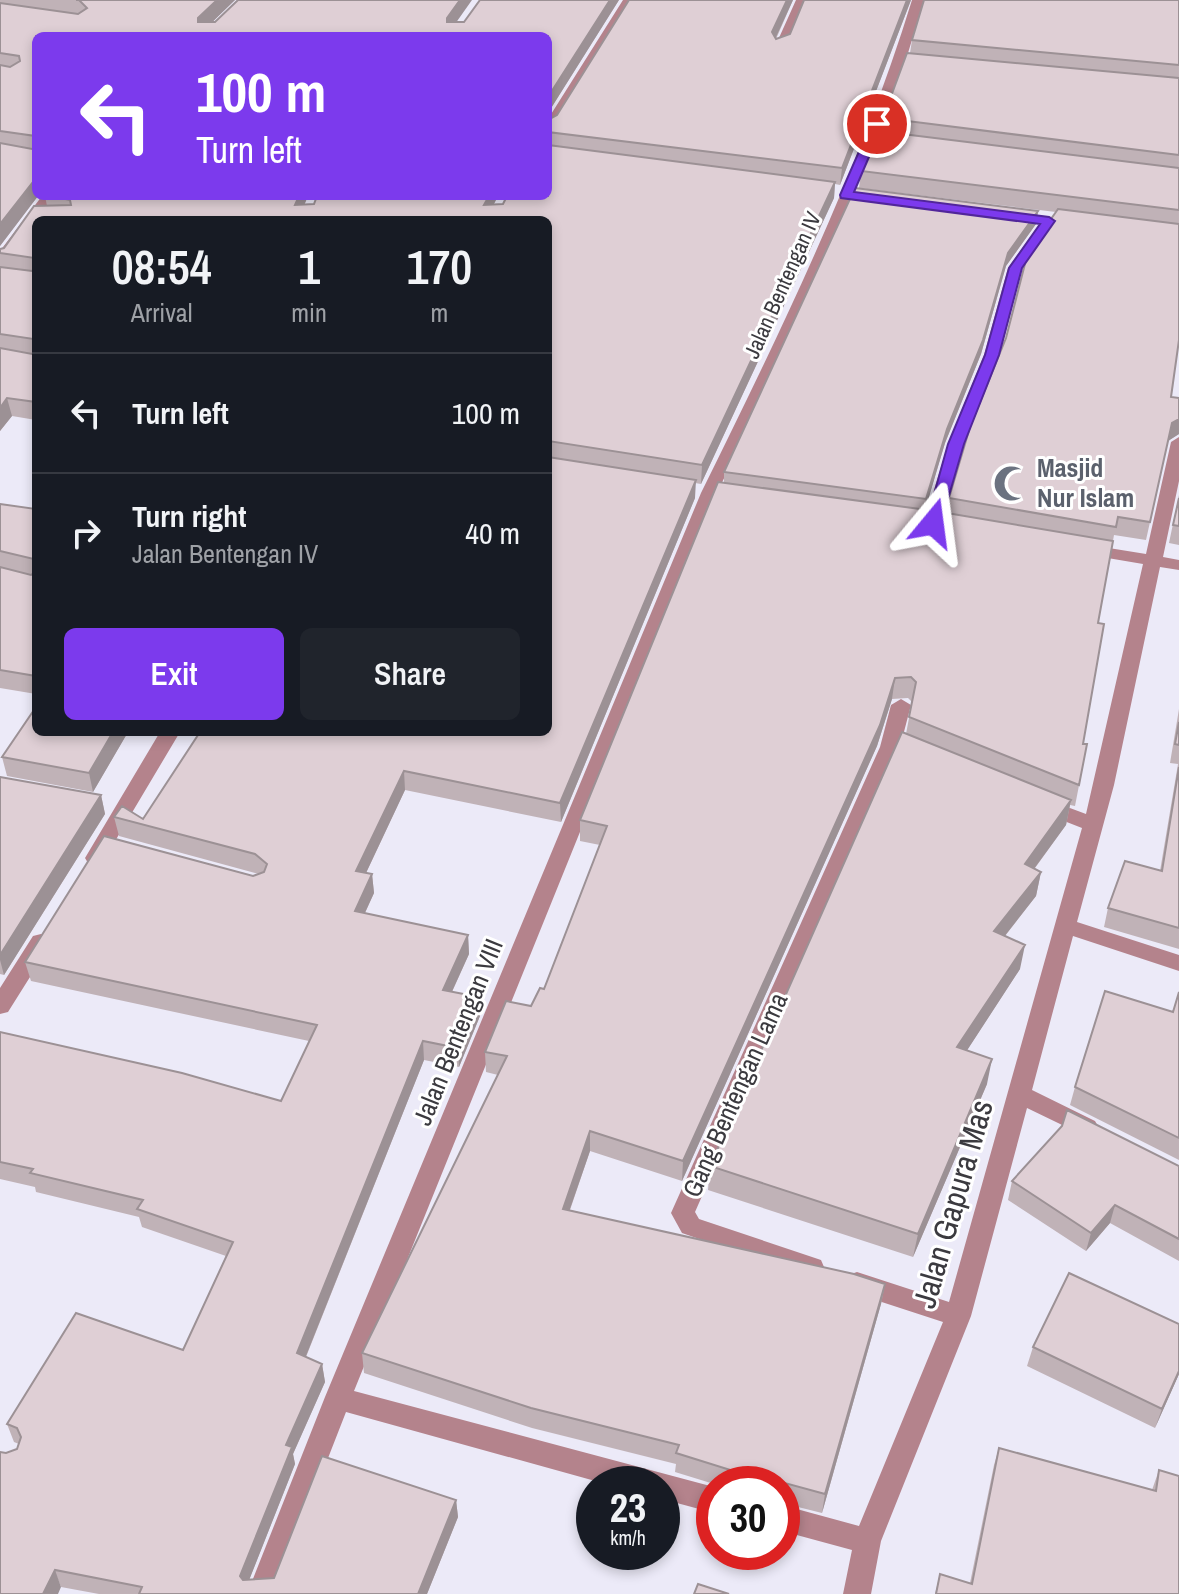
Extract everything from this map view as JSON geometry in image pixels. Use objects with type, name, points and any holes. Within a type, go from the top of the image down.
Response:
[{"type":"street","points":[[552,124],[629,0]]},
{"type":"street","points":[[780,49],[802,0]]},
{"type":"street","name":"Jalan Bentengan IV","points":[[709,492],[759,393],[846,195],[877,140],[908,63],[918,0]]},
{"type":"street","points":[[33,216],[46,200]]},
{"type":"street","points":[[1002,215],[1092,226]]},
{"type":"street","points":[[0,261],[32,217]]},
{"type":"street","points":[[934,523],[956,444],[992,355],[1015,268],[1049,221]]},
{"type":"street","name":"Jalan Gapura Mas","points":[[857,1594],[867,1541],[958,1316],[1094,825],[1179,442]]},
{"type":"street","name":"Jalan Bentengan VIII","points":[[261,1594],[338,1397],[709,492]]},
{"type":"street","points":[[1059,545],[1179,565]]},
{"type":"street","name":"Gang Bentengan Lama","points":[[901,705],[898,746],[683,1213],[691,1226],[958,1316]]},
{"type":"street","points":[[80,881],[111,845],[116,806],[167,736]]},
{"type":"street","points":[[1029,799],[1094,825]]},
{"type":"street","points":[[0,1006],[56,918]]},
{"type":"street","points":[[1066,926],[1179,963]]},
{"type":"street","points":[[1019,1094],[1112,1140]]},
{"type":"street","points":[[338,1397],[371,1409],[585,1466]]},
{"type":"street","points":[[800,1523],[867,1541]]},
{"type":"building","points":[[79,0],[217,0],[198,18],[198,22],[215,22],[238,0],[460,0],[447,22],[464,22],[480,0],[610,0],[552,91],[552,32],[32,32],[32,136],[0,131],[0,65],[10,67],[20,61],[19,56],[0,53],[0,3],[78,14],[87,8]]},
{"type":"building","points":[[629,0],[787,0],[772,32],[776,39],[790,34],[804,0],[907,0],[842,168],[552,132],[552,118],[557,115]]},
{"type":"building","points":[[924,0],[1179,0],[1179,65],[912,40]]},
{"type":"building","points":[[907,53],[1179,78],[1179,155],[883,118]]},
{"type":"building","points":[[878,131],[1179,168],[1179,210],[861,171]]},
{"type":"building","points":[[0,143],[32,149],[32,183],[0,224]]},
{"type":"building","points":[[552,146],[835,182],[702,465],[552,442],[552,216],[32,216],[32,258],[0,253],[34,206],[71,205],[70,200],[297,200],[295,205],[314,204],[316,200],[487,200],[484,205],[503,204],[505,200],[552,200]]},
{"type":"building","points":[[855,188],[1038,211],[1008,253],[983,340],[947,429],[926,499],[724,472]]},
{"type":"building","points":[[1058,209],[1179,224],[1179,340],[1171,397],[1179,398],[1179,419],[1172,423],[1150,522],[1118,517],[1116,527],[949,498],[970,427],[1006,338],[1028,252]]},
{"type":"building","points":[[0,267],[32,271],[32,339],[0,334]]},
{"type":"building","points":[[0,348],[32,354],[32,401],[7,398],[0,408]]},
{"type":"building","points":[[552,458],[696,480],[560,803],[404,771],[356,871],[372,874],[355,911],[468,935],[443,990],[479,997],[458,1048],[423,1041],[297,1353],[322,1364],[286,1445],[292,1447],[240,1576],[243,1580],[274,1578],[322,1456],[456,1500],[418,1594],[139,1594],[142,1587],[55,1570],[43,1594],[0,1594],[0,1452],[17,1449],[21,1437],[17,1428],[7,1424],[76,1313],[183,1350],[233,1242],[137,1209],[143,1200],[30,1173],[33,1169],[0,1162],[0,1032],[182,1073],[281,1101],[317,1025],[25,962],[104,836],[253,876],[264,872],[267,864],[255,854],[114,817],[122,806],[143,819],[197,736],[552,736]]},
{"type":"building","points":[[718,482],[935,511],[1113,541],[1098,623],[1104,624],[1079,785],[909,717],[916,682],[911,677],[895,678],[880,725],[683,1161],[590,1131],[563,1209],[854,1274],[885,1284],[825,1494],[800,1487],[800,1466],[718,1466],[676,1453],[679,1445],[531,1408],[362,1353],[507,1056],[485,1052],[506,1001],[531,1006],[540,988],[544,989],[607,826],[580,820]]},
{"type":"building","points":[[1179,498],[1179,526],[1173,525]]},
{"type":"building","points":[[0,504],[32,508],[32,559],[0,551]]},
{"type":"building","points":[[0,567],[31,575],[32,675],[0,670]]},
{"type":"building","points":[[32,713],[32,736],[111,736],[89,773],[2,757]]},
{"type":"building","points":[[1179,722],[1179,745],[1175,744]]},
{"type":"building","points":[[902,732],[1071,800],[1025,864],[1041,872],[994,931],[1025,945],[957,1047],[992,1059],[918,1234],[710,1166]]},
{"type":"building","points":[[1179,767],[1179,928],[1108,908],[1125,861],[1162,871]]},
{"type":"building","points":[[0,777],[101,795],[0,955]]},
{"type":"building","points":[[1105,991],[1173,1012],[1179,992],[1179,1138],[1075,1087]]},
{"type":"building","points":[[1067,1110],[1179,1166],[1179,1239],[1115,1205],[1091,1233],[1012,1181],[1062,1126]]},
{"type":"building","points":[[1069,1273],[1179,1324],[1179,1371],[1162,1409],[1033,1347]]},
{"type":"building","points":[[999,1448],[1156,1491],[1159,1470],[1179,1476],[1179,1594],[936,1594],[940,1574],[972,1584]]},
{"type":"building","points":[[698,1584],[729,1594],[694,1594]]},
{"type":"place","name":"Masjid Nur Islam","points":[[1011,483]]},
{"type":"route","points":[[877,124],[846,195],[1049,221],[1015,268],[992,355],[956,444],[933,523]]}]
